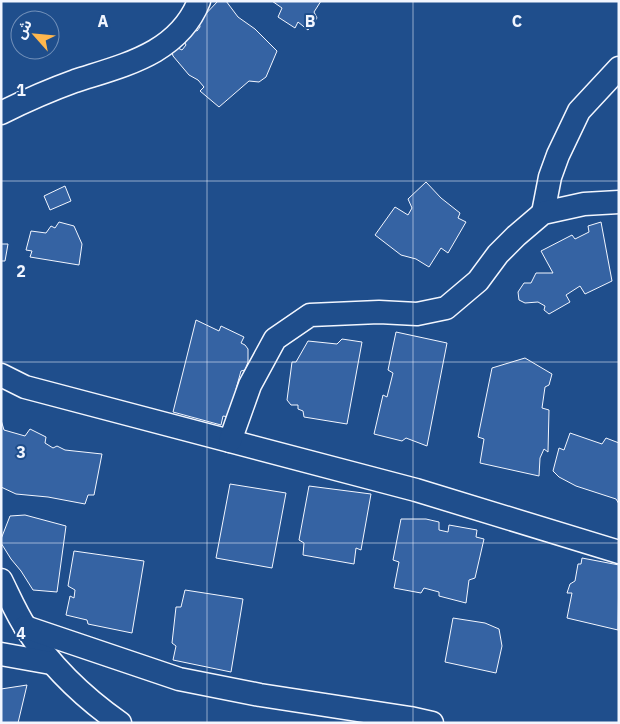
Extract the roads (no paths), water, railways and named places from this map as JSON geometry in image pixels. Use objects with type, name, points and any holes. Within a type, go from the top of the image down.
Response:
[{"type":"street","points":[[1,113],[73,82],[130,64],[167,45],[193,16],[199,1]]},
{"type":"street","points":[[543,213],[550,177],[579,112],[619,68]]},
{"type":"street","points":[[230,441],[250,385],[275,338],[310,315],[380,312],[417,314],[446,308],[478,281],[498,254],[543,213],[584,204],[619,202]]},
{"type":"street","points":[[1,375],[25,387],[416,490],[619,552]]},
{"type":"street","points":[[1,580],[25,627],[51,663],[104,712],[120,723]]},
{"type":"street","points":[[25,627],[179,680],[260,695],[400,716],[432,723]]},
{"type":"street","points":[[1,654],[51,663]]}]
